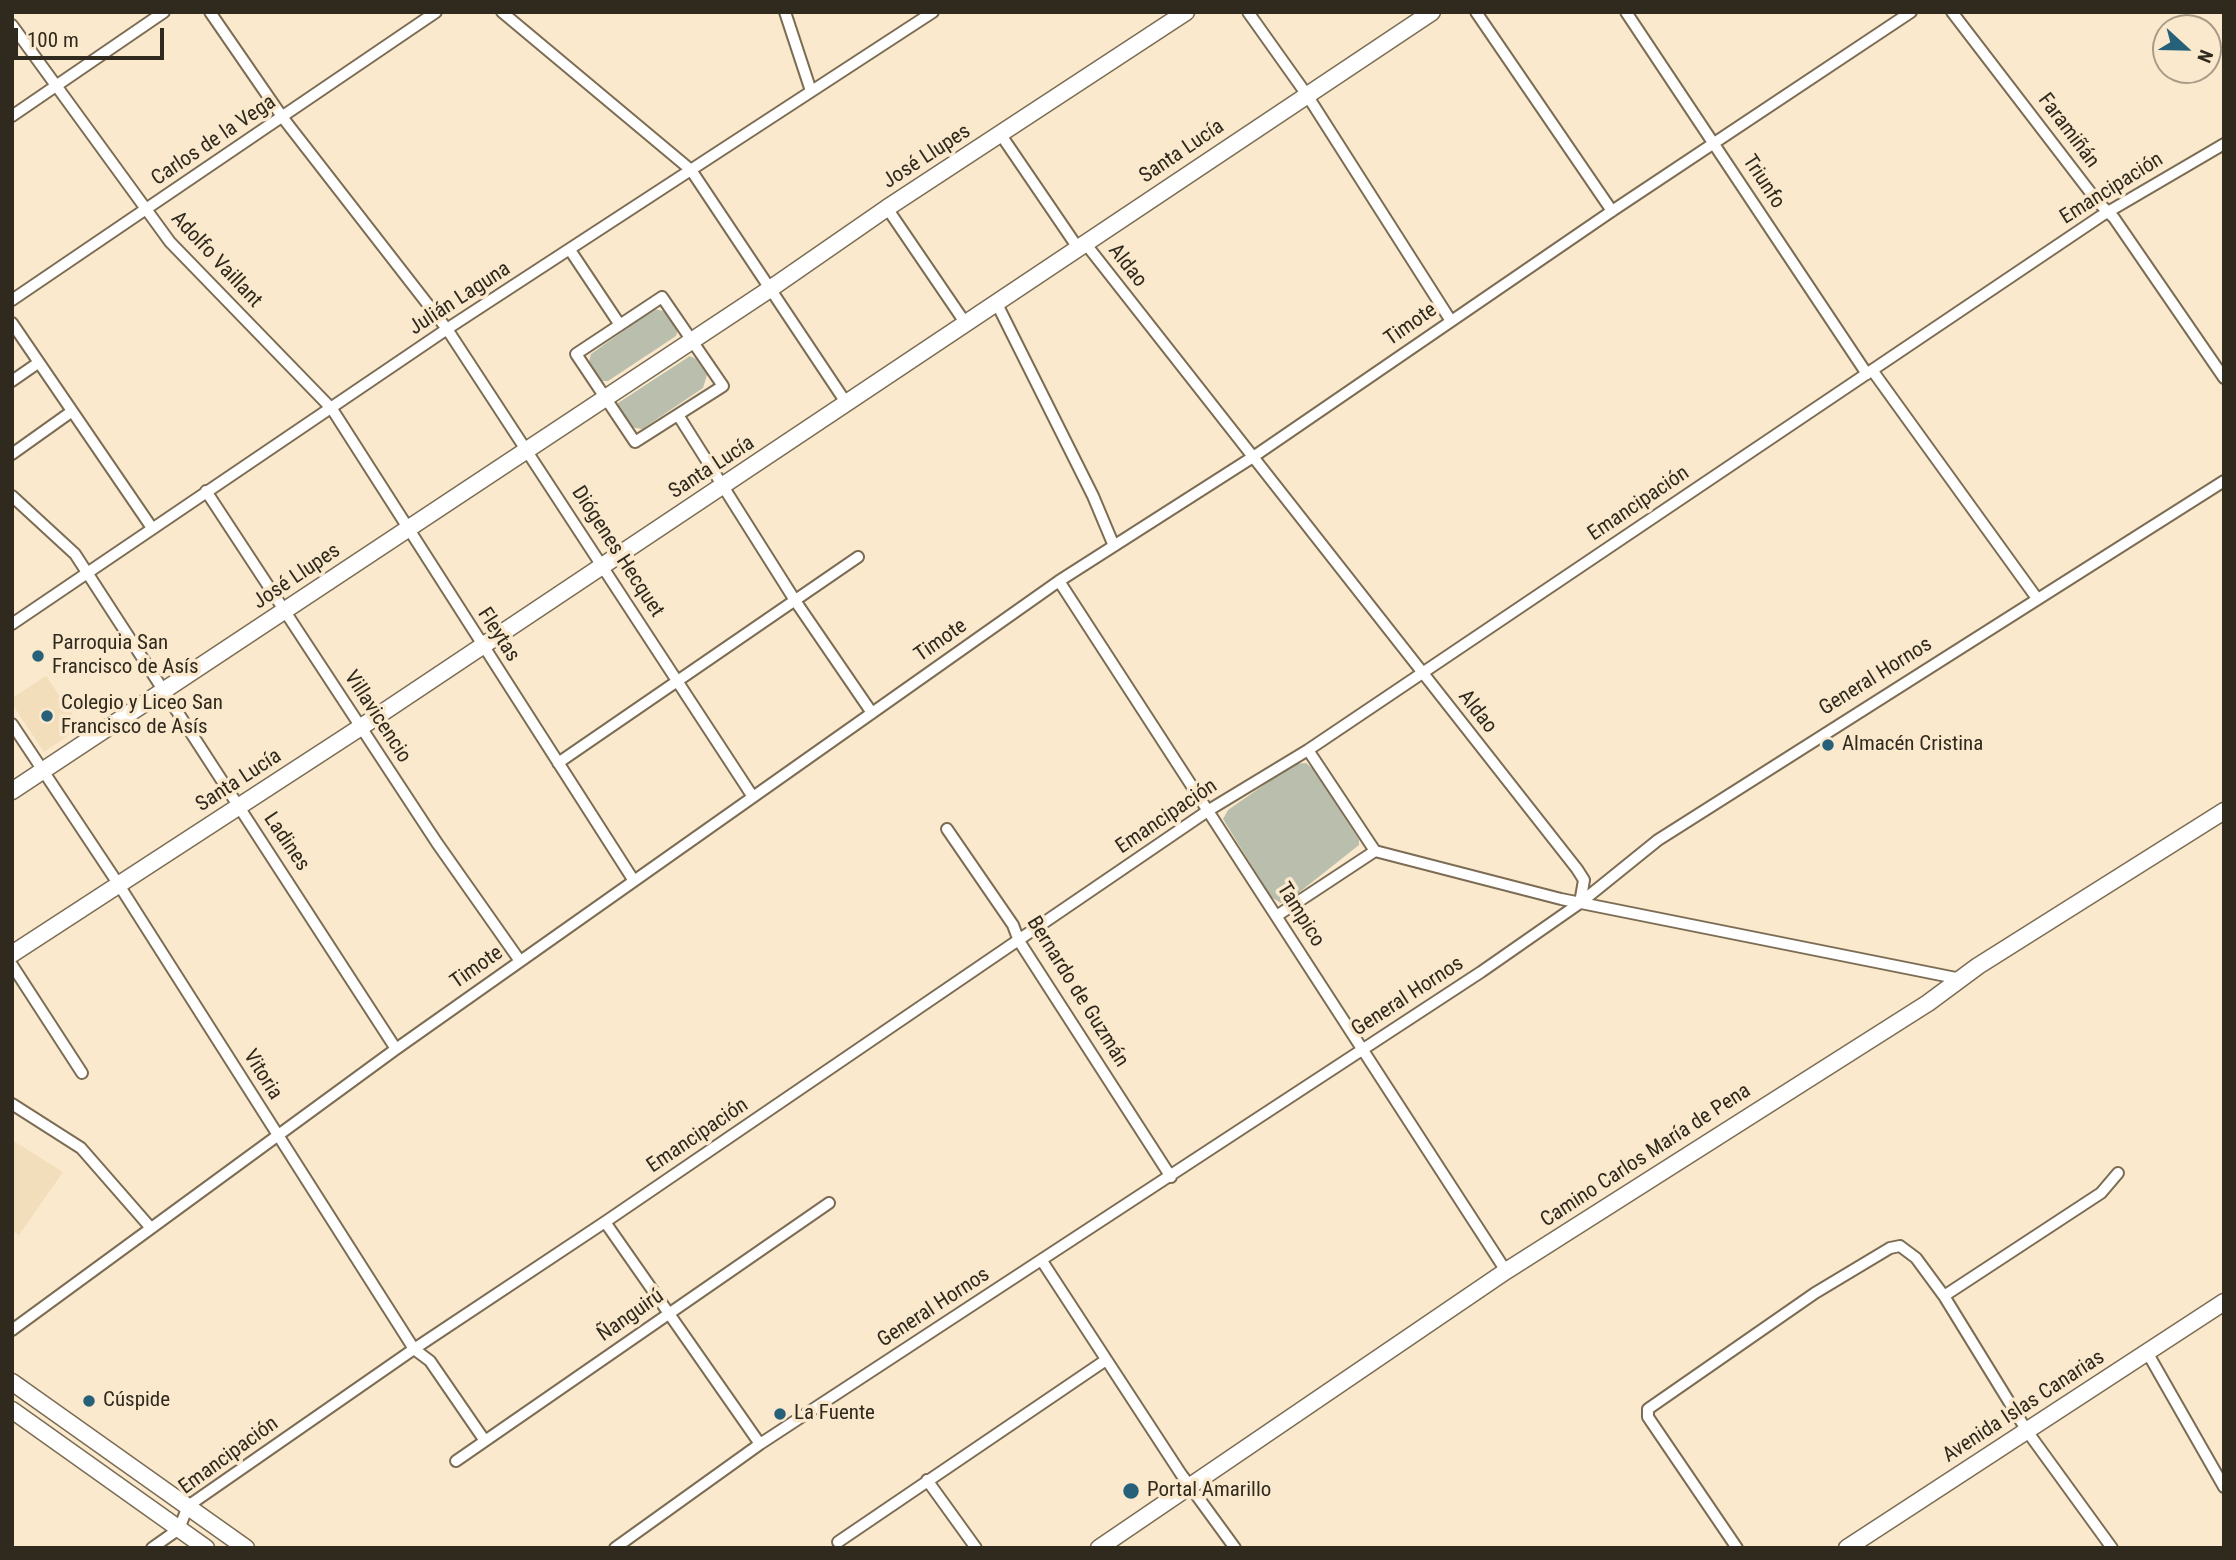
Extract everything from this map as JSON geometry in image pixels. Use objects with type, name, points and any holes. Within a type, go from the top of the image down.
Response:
[{"type":"street","points":[[12,116],[164,12]]},
{"type":"street","name":"Diógenes Hecquet","points":[[210,12],[283,118],[447,329],[753,797]]},
{"type":"street","name":"Carlos de la Vega","points":[[12,300],[436,12]]},
{"type":"street","points":[[502,12],[691,170],[847,404]]},
{"type":"street","points":[[785,12],[811,91]]},
{"type":"street","name":"Julián Laguna","points":[[12,624],[447,329],[933,12]]},
{"type":"street","name":"José Llupes","points":[[12,790],[1186,12]]},
{"type":"street","points":[[1248,12],[1307,95],[1451,321]]},
{"type":"street","name":"Santa Lucía","points":[[12,954],[361,727],[1432,12]]},
{"type":"street","points":[[1476,12],[1612,211]]},
{"type":"street","name":"Triunfo","points":[[1626,12],[1870,372],[2036,597]]},
{"type":"street","name":"Timote","points":[[12,1330],[396,1049],[1059,581],[1253,457],[1714,142],[1911,12]]},
{"type":"street","name":"Faramiñán","points":[[1952,12],[2108,213],[2224,378]]},
{"type":"street","name":"Adolfo Vaillant","points":[[12,25],[170,242],[332,409]]},
{"type":"street","name":"Aldao","points":[[1000,135],[1081,246],[1253,457],[1577,869],[1584,880],[1580,904]]},
{"type":"street","name":"Emancipación","points":[[152,1548],[179,1529],[188,1506],[414,1349],[1209,810],[1308,750],[2108,213],[2224,144]]},
{"type":"street","points":[[887,208],[966,324]]},
{"type":"street","points":[[570,250],[620,325]]},
{"type":"street","points":[[662,297],[723,386],[635,442],[576,354],[620,325],[662,297]]},
{"type":"street","points":[[997,304],[1093,496],[1114,546]]},
{"type":"street","points":[[12,323],[152,528]]},
{"type":"street","points":[[12,381],[38,363]]},
{"type":"street","name":"Fleytas","points":[[332,409],[411,527],[481,646],[634,881]]},
{"type":"street","points":[[12,454],[71,412]]},
{"type":"street","points":[[678,415],[796,602],[872,713]]},
{"type":"street","name":"General Hornos","points":[[615,1548],[760,1444],[1171,1177],[1580,904],[1658,840],[2036,597],[2224,481]]},
{"type":"street","name":"Villavicencio","points":[[206,491],[361,727],[520,961]]},
{"type":"street","name":"Ladines","points":[[12,496],[66,543],[87,572],[396,1049]]},
{"type":"street","points":[[558,763],[858,557]]},
{"type":"street","name":"Tampico","points":[[1059,581],[1278,915],[1506,1271]]},
{"type":"street","name":"Vitoria","points":[[12,724],[118,884],[414,1349],[430,1361],[485,1441]]},
{"type":"street","points":[[1308,750],[1375,851],[1580,904],[1961,979]]},
{"type":"street","name":"Camino Carlos María de Pena","points":[[1099,1548],[1189,1484],[1506,1271],[2224,811]]},
{"type":"street","name":"Bernardo de Guzmán","points":[[947,830],[1013,925],[1019,941],[1171,1177]]},
{"type":"street","points":[[1278,915],[1375,851]]},
{"type":"street","points":[[12,965],[82,1073]]},
{"type":"street","points":[[12,1104],[81,1148],[150,1227]]},
{"type":"street","points":[[1944,1296],[2101,1192],[2118,1173]]},
{"type":"street","name":"Ñanguirú","points":[[456,1461],[829,1203]]},
{"type":"street","points":[[605,1222],[760,1444]]},
{"type":"street","points":[[1737,1548],[1647,1412],[1650,1406],[1742,1342],[1889,1248],[1900,1245],[1910,1251],[1944,1296],[2027,1431],[2112,1548]]},
{"type":"street","points":[[1042,1261],[1189,1484],[1235,1548]]},
{"type":"street","name":"Avenida Islas Canarias","points":[[1847,1548],[2224,1302]]},
{"type":"street","points":[[2147,1352],[2224,1487]]},
{"type":"street","points":[[838,1542],[1106,1360]]},
{"type":"street","points":[[12,1382],[246,1548]]},
{"type":"street","points":[[12,1410],[206,1548]]},
{"type":"street","points":[[927,1480],[976,1548]]},
{"type":"shaded area","name":"Colegio y Liceo San Francisco de Asís","points":[[46,676],[81,727],[44,752],[12,704],[12,698]]},
{"type":"shaded area","points":[[12,1140],[63,1172],[19,1235],[12,1231]]},
{"type":"green space","points":[[654,309],[668,312],[678,329],[676,336],[608,381],[601,381],[589,362],[591,354]]},
{"type":"green space","points":[[690,356],[696,359],[707,375],[703,388],[642,429],[630,427],[618,409],[618,403]]},
{"type":"green space","points":[[1306,763],[1314,770],[1359,840],[1359,845],[1287,902],[1281,903],[1271,897],[1223,819],[1228,810],[1294,764]]},
{"type":"place","name":"Parroquia San Francisco de Asís","points":[[38,656]]},
{"type":"place","name":"Colegio y Liceo San Francisco de Asís","points":[[47,716]]},
{"type":"place","name":"Almacén Cristina","points":[[1828,745]]},
{"type":"place","name":"Cúspide","points":[[89,1401]]},
{"type":"place","name":"La Fuente","points":[[780,1414]]},
{"type":"place","name":"Portal Amarillo","points":[[1131,1491]]}]
